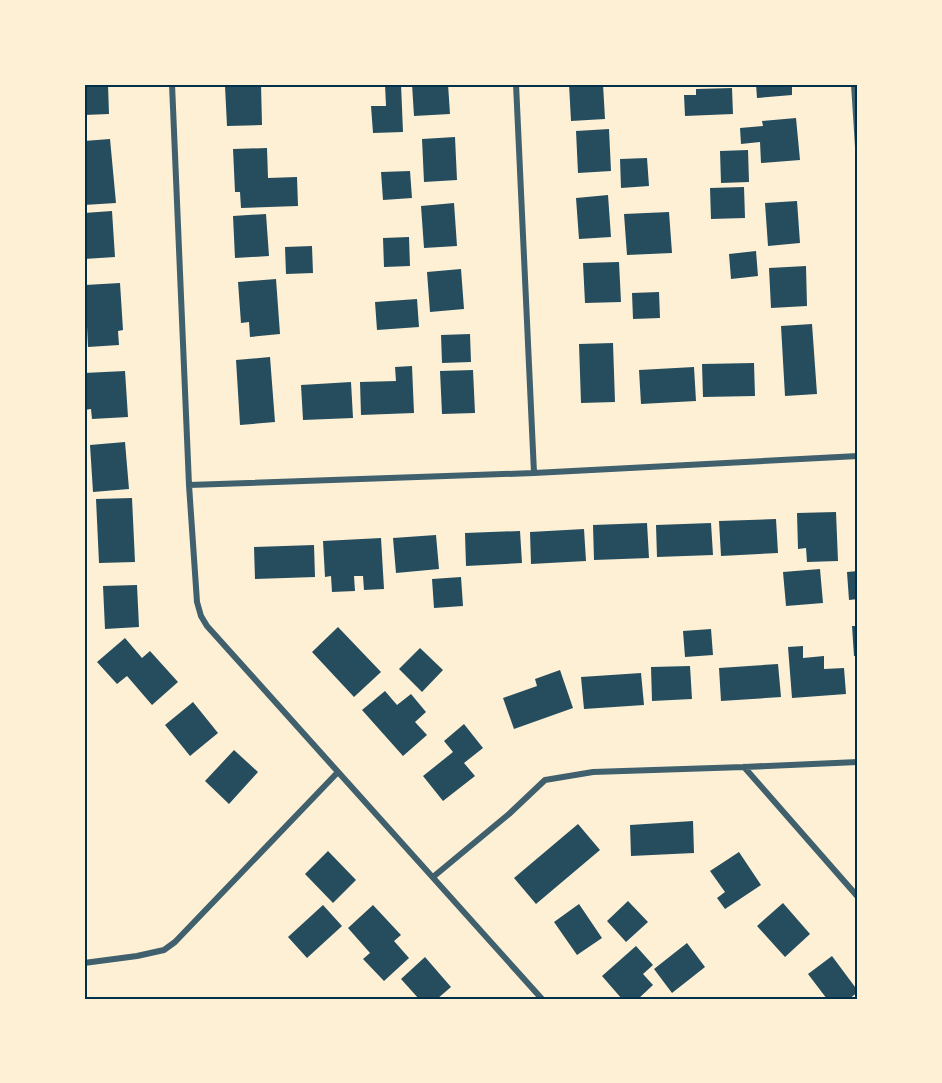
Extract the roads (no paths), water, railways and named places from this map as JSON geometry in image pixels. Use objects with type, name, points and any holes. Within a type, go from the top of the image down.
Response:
[{"type":"street","points":[[172,84],[189,485],[197,602],[201,616],[207,626],[542,999]]},
{"type":"street","points":[[516,84],[534,473]]},
{"type":"street","points":[[854,84],[858,147]]},
{"type":"street","points":[[189,485],[534,473],[858,456]]},
{"type":"street","points":[[433,877],[509,814],[545,780],[593,772],[858,762]]},
{"type":"street","points":[[744,767],[858,897]]},
{"type":"street","points":[[84,963],[164,950],[175,942],[338,772]]}]
